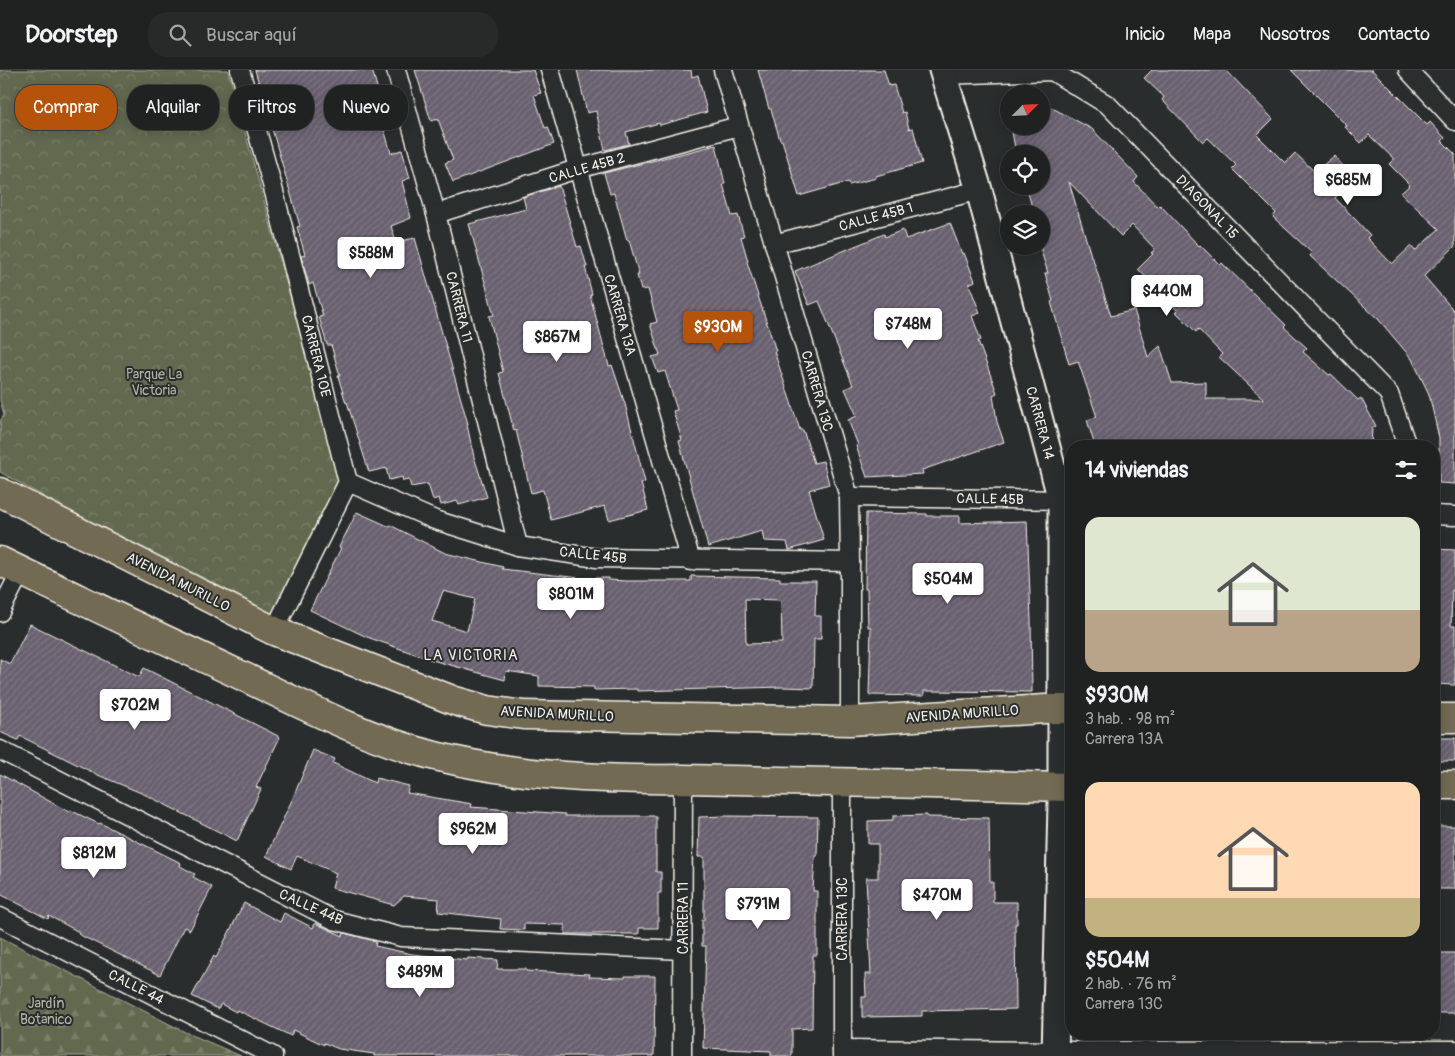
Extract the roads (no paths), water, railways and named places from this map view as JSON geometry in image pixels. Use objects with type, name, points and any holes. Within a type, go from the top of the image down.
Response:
[{"type":"main road","name":"AVENIDA MURILLO","points":[[0,492],[274,631],[455,702],[487,710],[524,715],[850,721],[1065,709]]},
{"type":"main road","points":[[10,566],[324,716],[360,731],[433,755],[505,771],[620,780],[683,779],[1065,787]]},
{"type":"main road","points":[[1440,718],[1455,718]]},
{"type":"main road","points":[[1440,785],[1455,786]]},
{"type":"street","name":"CARRERA 10E","points":[[240,70],[348,482]]},
{"type":"street","name":"CARRERA 11","points":[[396,70],[436,214],[518,546]]},
{"type":"street","name":"CARRERA 13A","points":[[550,70],[577,170],[691,560]]},
{"type":"street","name":"CARRERA 13C","points":[[723,70],[849,497],[850,721]]},
{"type":"street","points":[[1408,70],[1455,121]]},
{"type":"street","name":"DIAGONAL 15","points":[[943,73],[1052,71],[1108,105],[1389,394],[1405,440]]},
{"type":"street","name":"CARRERA 14","points":[[943,73],[979,190],[1065,496]]},
{"type":"street","name":"CALLE 45B 2","points":[[436,214],[577,170],[740,126]]},
{"type":"street","name":"CALLE 45B 1","points":[[774,244],[979,190]]},
{"type":"street","name":"CALLE 45B","points":[[348,482],[435,520],[518,546],[597,558],[850,562]]},
{"type":"street","points":[[274,631],[348,482]]},
{"type":"street","name":"CALLE 45B","points":[[849,497],[1065,500]]},
{"type":"street","points":[[1440,515],[1455,516]]},
{"type":"street","points":[[0,612],[10,566]]},
{"type":"street","name":"CALLE 44B","points":[[0,750],[334,920],[401,937],[683,950]]},
{"type":"street","name":"CARRERA 11","points":[[682,1056],[683,779]]},
{"type":"street","name":"CARRERA 13C","points":[[842,782],[842,1052]]},
{"type":"street","name":"CARRERA 14","points":[[1055,1053],[1065,811]]},
{"type":"street","name":"CALLE 44","points":[[0,917],[273,1056]]},
{"type":"street","points":[[842,1052],[1055,1053],[1455,1050]]},
{"type":"district","name":"LA VICTORIA","points":[[471,655]]},
{"type":"park label","name":"Parque La Victoria","points":[[154,382]]},
{"type":"park label","name":"Jardín Botanico","points":[[46,1012]]}]
